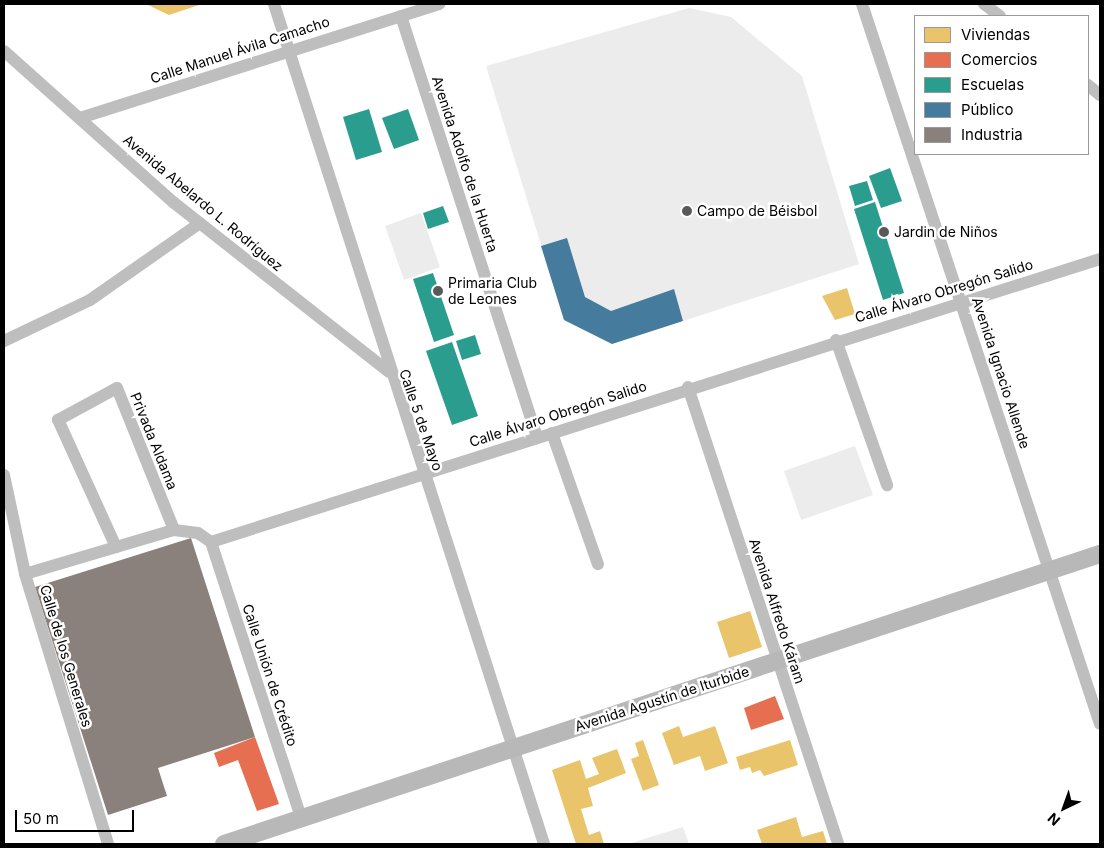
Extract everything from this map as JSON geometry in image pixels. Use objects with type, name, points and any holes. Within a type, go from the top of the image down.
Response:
[{"type":"street","name":"Calle 5 de Mayo","points":[[274,4],[389,372],[544,844]]},
{"type":"street","name":"Calle Manuel Ávila Camacho","points":[[80,118],[288,50],[439,4]]},
{"type":"street","name":"Avenida Ignacio Allende","points":[[862,4],[1100,724]]},
{"type":"street","points":[[984,4],[999,15]]},
{"type":"street","name":"Avenida Adolfo de la Huerta","points":[[401,16],[537,436]]},
{"type":"street","name":"Avenida Abelardo L. Rodríguez","points":[[4,51],[200,223],[389,372]]},
{"type":"street","points":[[1089,86],[1100,95]]},
{"type":"street","points":[[4,340],[90,300],[200,223]]},
{"type":"street","name":"Calle Álvaro Obregón Salido","points":[[211,542],[537,436],[552,433],[688,387],[1100,259]]},
{"type":"street","points":[[836,340],[887,486]]},
{"type":"street","name":"Avenida Alfredo Káram","points":[[688,387],[838,844]]},
{"type":"street","name":"Privada Aldama","points":[[116,547],[58,420],[117,388],[174,530]]},
{"type":"street","points":[[552,433],[598,564]]},
{"type":"street","name":"Calle de los Generales","points":[[4,475],[25,574],[108,844]]},
{"type":"street","points":[[25,574],[174,530],[198,533],[211,542]]},
{"type":"street","name":"Calle Unión de Crédito","points":[[211,542],[301,818]]},
{"type":"street","name":"Avenida Agustín de Iturbide","points":[[236,842],[301,818],[1100,554]]},
{"type":"shaded area","name":"Campo de Béisbol","points":[[689,8],[731,17],[802,76],[859,264],[612,344],[564,320],[486,66]]},
{"type":"shaded area","points":[[421,213],[440,267],[404,280],[385,226]]},
{"type":"shaded area","points":[[855,446],[873,495],[801,520],[784,471]]},
{"type":"shaded area","points":[[683,827],[689,844],[628,844]]},
{"type":"building: Viviendas","points":[[146,4],[202,4],[169,15]]},
{"type":"building: Viviendas","points":[[847,288],[855,314],[835,320],[822,296]]},
{"type":"building: Viviendas","points":[[750,611],[762,647],[729,658],[717,622]]},
{"type":"building: Viviendas","points":[[679,726],[683,737],[715,726],[728,763],[705,771],[700,756],[674,765],[662,733]]},
{"type":"building: Viviendas","points":[[643,740],[659,785],[643,791],[631,759],[639,756],[635,743]]},
{"type":"building: Viviendas","points":[[790,740],[798,765],[764,776],[760,770],[752,773],[750,767],[740,770],[736,757]]},
{"type":"building: Viviendas","points":[[617,749],[626,773],[588,788],[593,806],[581,809],[589,835],[600,831],[604,844],[576,844],[552,770],[580,760],[586,779],[599,774],[592,758]]},
{"type":"building: Viviendas","points":[[796,817],[802,837],[823,831],[827,844],[762,844],[757,830]]},
{"type":"building: Comercios","points":[[775,696],[784,719],[751,730],[744,708]]},
{"type":"building: Comercios","points":[[255,737],[279,804],[257,811],[238,760],[219,767],[214,753]]},
{"type":"building: Escuelas","points":[[369,109],[382,152],[356,160],[343,117]]},
{"type":"building: Escuelas","points":[[408,109],[419,140],[394,149],[382,118]]},
{"type":"building: Escuelas","points":[[890,168],[902,201],[881,208],[869,176]]},
{"type":"building: Escuelas","points":[[867,181],[873,200],[855,206],[849,186]]},
{"type":"building: Escuelas","points":[[875,202],[904,293],[883,300],[854,209]]},
{"type":"building: Escuelas","points":[[443,206],[449,222],[428,229],[423,213]]},
{"type":"building: Escuelas","points":[[433,273],[454,335],[434,342],[413,279]]},
{"type":"building: Escuelas","points":[[475,335],[481,354],[462,360],[456,341]]},
{"type":"building: Escuelas","points":[[452,342],[478,416],[452,425],[426,351]]},
{"type":"building: Público","points":[[567,238],[585,297],[611,311],[674,289],[683,321],[612,344],[564,320],[541,246]]},
{"type":"building: Industria","points":[[191,538],[255,737],[158,768],[167,796],[108,815],[35,587]]},
{"type":"place","name":"Campo de Béisbol","points":[[687,211]]},
{"type":"place","name":"Jardin de Niños","points":[[884,232]]},
{"type":"place","name":"Primaria Club de Leones","points":[[438,291]]}]
